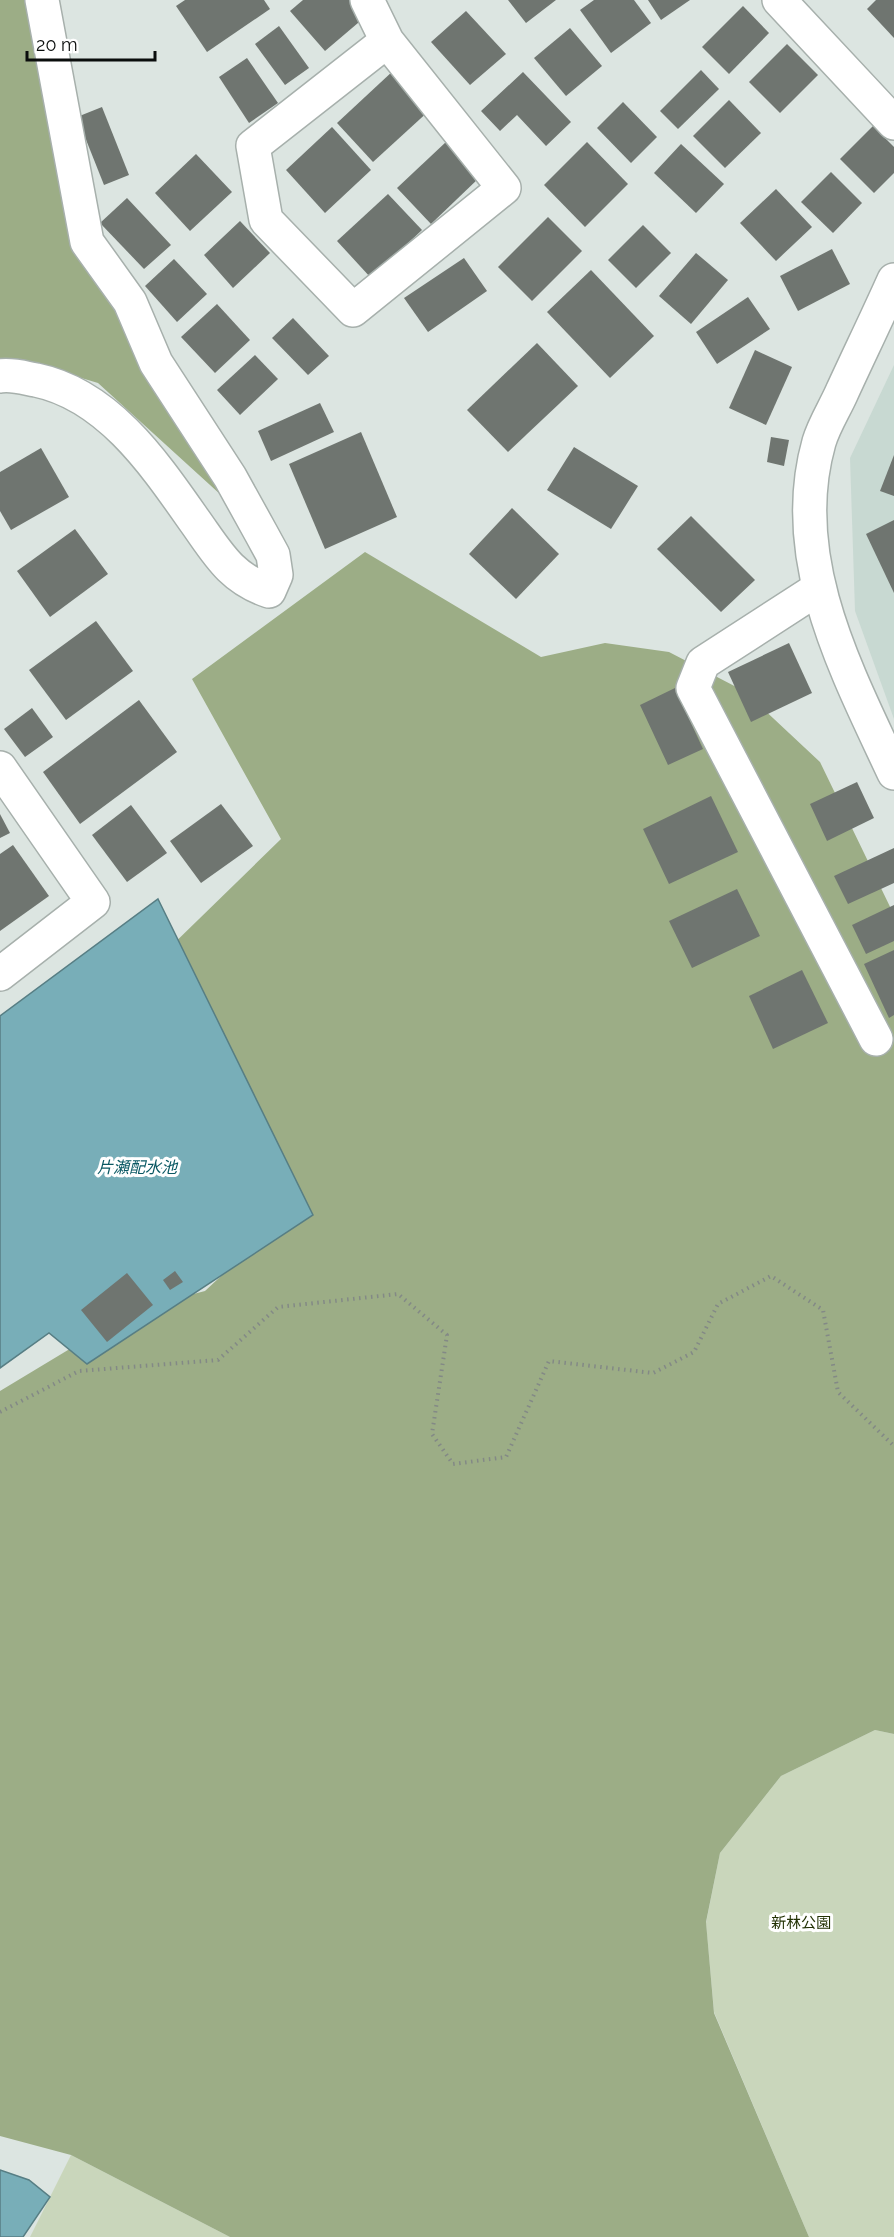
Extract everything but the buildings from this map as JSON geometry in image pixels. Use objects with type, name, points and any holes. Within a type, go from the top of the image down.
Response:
[{"type":"street","points":[[0,376],[54,384],[91,401],[162,474],[230,570],[253,586],[269,591],[276,575],[273,555],[230,477],[156,363],[130,302],[87,242],[42,0]]},
{"type":"street","points":[[367,0],[387,41],[504,188],[353,310],[266,220],[253,147],[387,41]]},
{"type":"street","points":[[779,0],[894,123]]},
{"type":"street","points":[[894,280],[820,441],[810,488],[808,525],[819,588],[843,663],[894,773]]},
{"type":"street","points":[[819,588],[703,663],[693,688],[876,1039]]},
{"type":"street","points":[[0,768],[93,902],[0,974]]},
{"type":"path","points":[[0,1412],[79,1371],[218,1360],[278,1307],[398,1294],[447,1335],[432,1434],[453,1464],[506,1457],[549,1360],[653,1373],[694,1352],[718,1304],[771,1276],[823,1311],[838,1392],[894,1446]]},
{"type":"shaded area","points":[[894,365],[894,719],[855,611],[850,458]]},
{"type":"green space","points":[[0,0],[31,0],[70,230],[223,472],[221,495],[98,383],[58,371],[0,363]]},
{"type":"green space","points":[[365,552],[541,657],[605,643],[669,652],[744,691],[820,762],[894,915],[894,1734],[875,1730],[781,1776],[720,1853],[706,1922],[714,2013],[809,2237],[230,2237],[71,2155],[0,2136],[0,1391],[136,1309],[205,1291],[277,1224],[161,956],[281,839],[192,679]]},
{"type":"green space","name":"新林公園","points":[[875,1730],[894,1734],[894,2237],[809,2237],[714,2012],[706,1923],[720,1853],[781,1776]]},
{"type":"green space","points":[[71,2155],[230,2237],[30,2237]]},
{"type":"water","name":"片瀬配水池","points":[[158,899],[313,1215],[87,1364],[49,1333],[0,1368],[0,1016]]},
{"type":"water","points":[[0,2170],[29,2180],[50,2197],[23,2237],[0,2237]]}]
